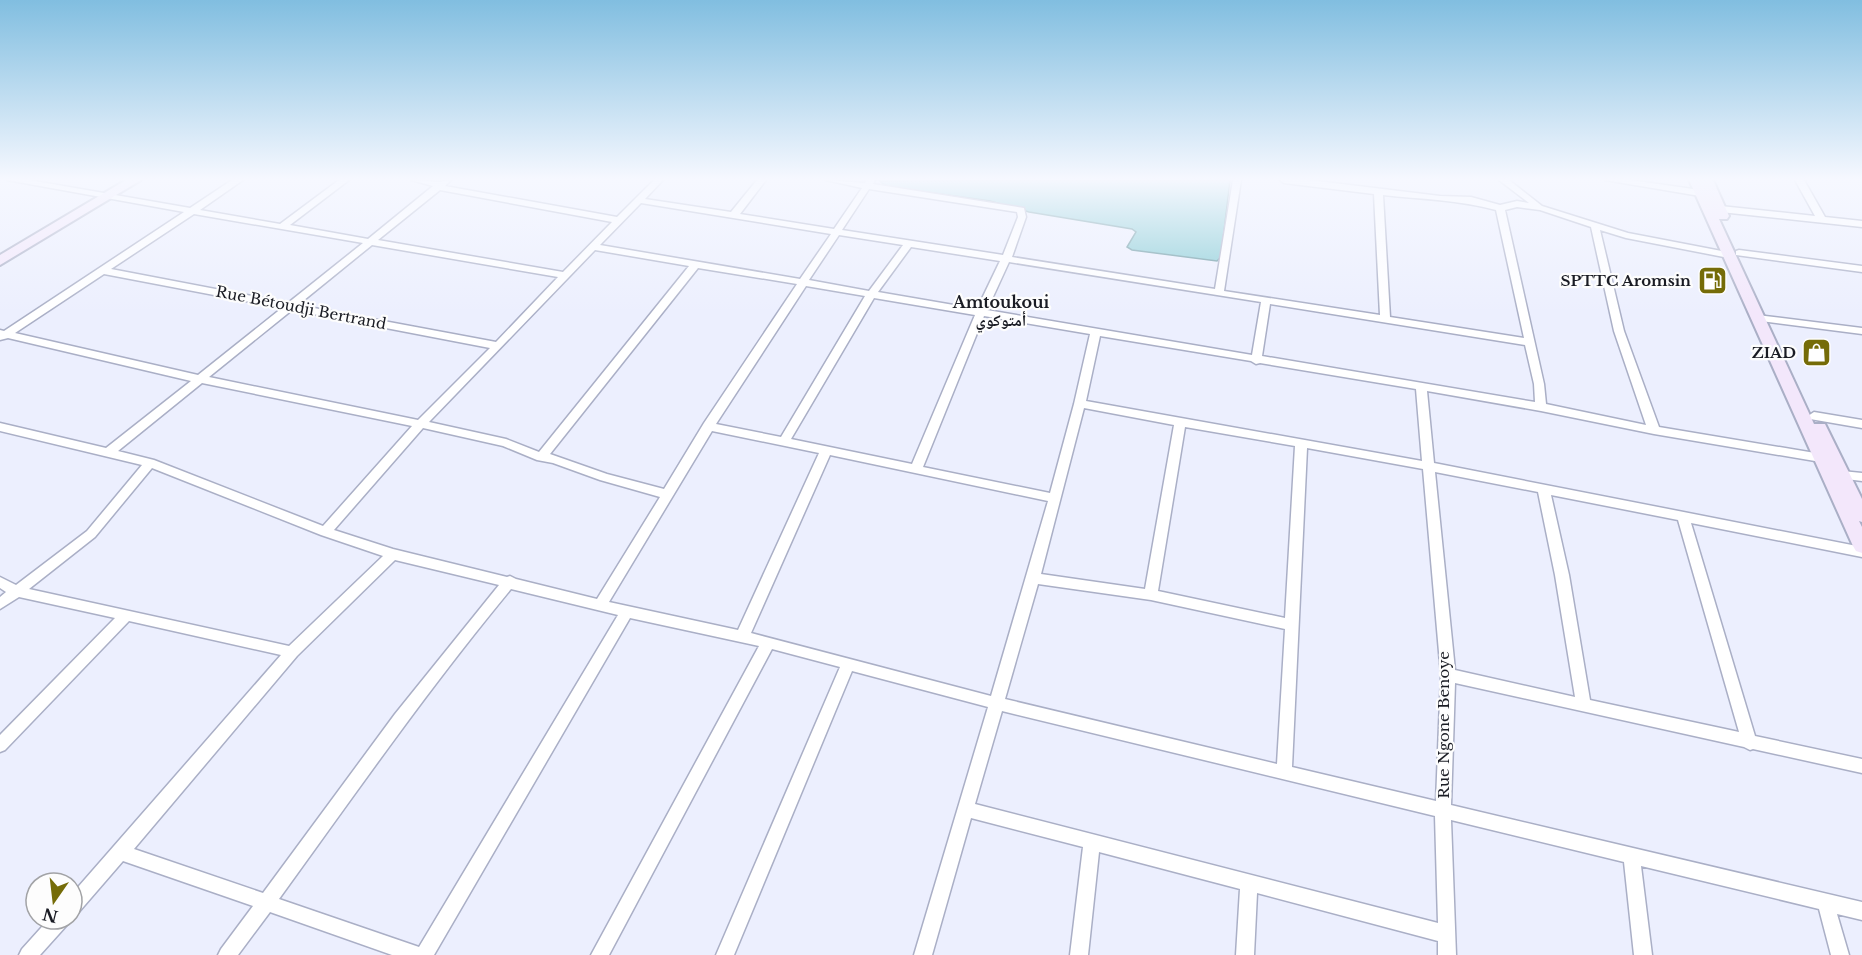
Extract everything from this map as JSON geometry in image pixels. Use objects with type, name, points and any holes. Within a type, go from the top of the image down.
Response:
[{"type":"main road","points":[[0,261],[61,225]]},
{"type":"main road","points":[[1721,225],[1764,319],[1821,458],[1862,546]]},
{"type":"main road","points":[[1764,319],[1862,516]]},
{"type":"street","points":[[1,335],[104,271],[172,225]]},
{"type":"street","points":[[274,225],[369,243],[563,275]]},
{"type":"street","points":[[108,453],[198,379],[293,307],[392,225]]},
{"type":"street","points":[[325,532],[421,423],[498,346],[613,225]]},
{"type":"street","points":[[792,225],[1528,342]]},
{"type":"street","points":[[601,604],[708,426],[842,225]]},
{"type":"street","points":[[916,470],[1019,225]]},
{"type":"street","points":[[1220,292],[1230,225]]},
{"type":"street","points":[[1380,225],[1385,318]]},
{"type":"street","points":[[1503,225],[1539,384],[1541,407]]},
{"type":"street","points":[[1591,225],[1666,244],[1862,269]]},
{"type":"street","points":[[1595,226],[1619,331],[1654,430]]},
{"type":"street","points":[[784,441],[871,295],[909,243]]},
{"type":"street","points":[[593,247],[1256,361],[1541,407],[1654,430],[1821,458]]},
{"type":"street","points":[[541,456],[695,265]]},
{"type":"street","name":"Rue Bétoudji Bertrand","points":[[104,271],[498,346]]},
{"type":"street","points":[[1256,361],[1266,300]]},
{"type":"street","points":[[1764,319],[1862,332]]},
{"type":"street","points":[[922,955],[1032,578],[1080,404],[1095,333]]},
{"type":"street","points":[[1,335],[198,379],[421,423],[506,443],[666,494]]},
{"type":"street","name":"Rue Ngone Benoye","points":[[1421,388],[1448,675],[1443,812],[1447,955]]},
{"type":"street","points":[[1080,404],[1427,466],[1862,552]]},
{"type":"street","points":[[1814,416],[1862,424]]},
{"type":"street","points":[[1151,596],[1180,421]]},
{"type":"street","points":[[708,426],[1053,498]]},
{"type":"street","points":[[0,428],[150,463],[325,532],[393,554],[627,612],[768,642],[995,703],[1862,911]]},
{"type":"street","points":[[1284,772],[1301,443]]},
{"type":"street","points":[[742,637],[826,451]]},
{"type":"street","points":[[0,604],[91,534],[150,463]]},
{"type":"street","points":[[1842,475],[1862,477]]},
{"type":"street","points":[[1543,489],[1562,575],[1584,705]]},
{"type":"street","points":[[1683,517],[1750,743]]},
{"type":"street","points":[[84,894],[292,652],[393,554]]},
{"type":"street","points":[[1032,578],[1151,596],[1293,625]]},
{"type":"street","points":[[0,582],[16,591],[292,652]]},
{"type":"street","points":[[228,955],[422,689],[467,630],[510,582]]},
{"type":"street","points":[[424,955],[627,612]]},
{"type":"street","points":[[0,744],[126,617]]},
{"type":"street","points":[[600,955],[768,642]]},
{"type":"street","points":[[725,955],[848,664]]},
{"type":"street","points":[[1448,675],[1862,766]]},
{"type":"street","points":[[964,809],[1446,934]]},
{"type":"street","points":[[1078,955],[1092,844]]},
{"type":"street","points":[[121,852],[417,955]]},
{"type":"street","points":[[1632,857],[1643,955]]},
{"type":"street","points":[[1245,955],[1249,883]]},
{"type":"street","points":[[1826,903],[1840,955]]},
{"type":"street","points":[[28,955],[50,931]]},
{"type":"water","points":[[1105,225],[1225,225],[1221,257],[1217,261],[1132,250],[1127,247],[1136,232],[1132,229]]},
{"type":"place","name":"SPTTC Aromsin","points":[[1712,281]]},
{"type":"place","name":"ZIAD","points":[[1817,353]]},
{"type":"district","name":"Amtoukoui أمتوكوي","points":[[1001,311]]}]
